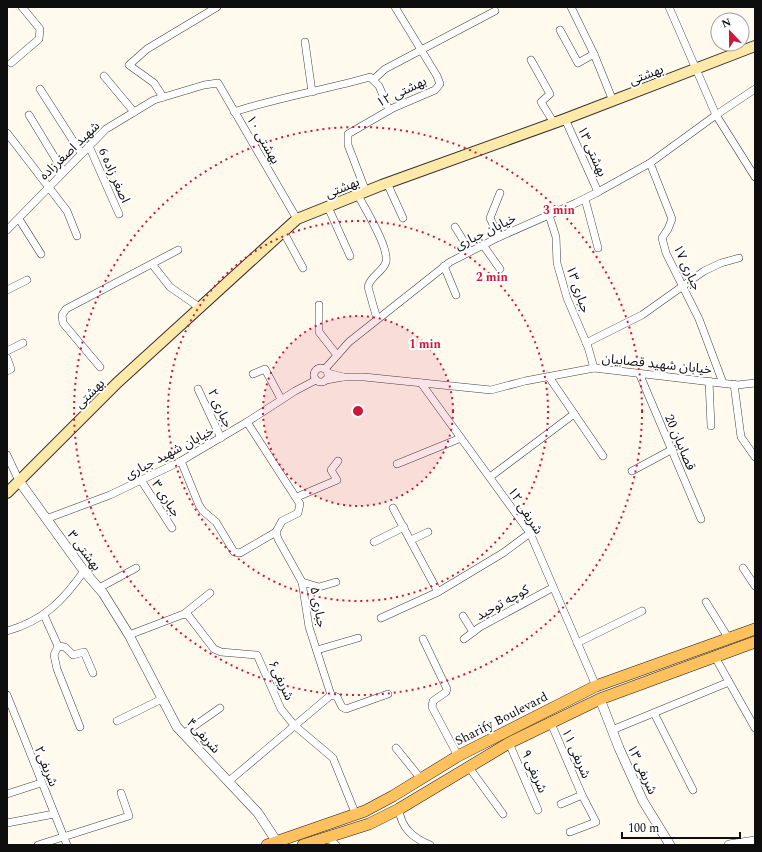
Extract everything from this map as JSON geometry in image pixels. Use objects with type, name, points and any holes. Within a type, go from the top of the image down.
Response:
[{"type":"main road","name":"بهشتی","points":[[7,493],[117,383],[297,219],[362,193],[565,119],[755,46]]},
{"type":"main road","name":"Sharify Boulevard","points":[[272,843],[356,815],[393,796],[458,756],[596,686],[755,629]]},
{"type":"main road","name":"Sharify Boulevard","points":[[303,845],[332,841],[399,809],[468,766],[550,721],[600,699],[755,642]]},
{"type":"main road","points":[[489,740],[495,751]]},
{"type":"street","points":[[11,63],[39,39],[40,29],[22,7]]},
{"type":"street","points":[[163,98],[154,83],[129,65],[147,49],[217,7]]},
{"type":"street","name":"بهشتی ۱۲","points":[[362,193],[348,146],[348,134],[388,110],[434,90],[440,84],[395,7]]},
{"type":"street","points":[[571,7],[594,54],[613,101]]},
{"type":"street","points":[[669,7],[716,114],[755,177]]},
{"type":"street","points":[[373,80],[385,69],[495,11]]},
{"type":"street","points":[[560,30],[578,63],[594,54]]},
{"type":"street","points":[[305,42],[312,92]]},
{"type":"street","points":[[531,60],[550,94],[540,102],[554,123]]},
{"type":"street","points":[[104,76],[134,112]]},
{"type":"street","points":[[234,112],[266,101],[312,92],[370,77],[379,86],[388,110]]},
{"type":"street","name":"بهشتی ۱۰","points":[[204,85],[218,83],[297,219]]},
{"type":"street","name":"شهید اصغرزاده","points":[[7,230],[106,129],[154,100],[204,85]]},
{"type":"street","points":[[40,89],[81,153]]},
{"type":"street","name":"خیابان جباری","points":[[326,374],[337,355],[377,319],[444,266],[499,237],[598,192],[650,162],[716,114],[755,89]]},
{"type":"street","points":[[29,115],[63,172]]},
{"type":"street","name":"بهشتی ۱۳","points":[[565,119],[598,192]]},
{"type":"street","points":[[7,133],[67,211],[77,236]]},
{"type":"street","name":"اصغر زاده 6","points":[[89,146],[119,214]]},
{"type":"street","name":"جباری ۱۷","points":[[650,162],[672,219],[662,238],[666,253],[699,318],[723,383]]},
{"type":"street","points":[[387,184],[403,218]]},
{"type":"street","points":[[362,193],[386,256],[384,266],[372,279],[368,287],[377,319]]},
{"type":"street","points":[[499,237],[490,218],[500,193]]},
{"type":"street","points":[[585,199],[598,248]]},
{"type":"street","points":[[328,207],[350,256]]},
{"type":"street","name":"جباری ۱۳","points":[[549,215],[556,236],[557,263],[567,298],[586,342],[594,368]]},
{"type":"street","points":[[19,219],[41,254]]},
{"type":"street","points":[[455,227],[470,252]]},
{"type":"street","points":[[283,231],[303,268]]},
{"type":"street","points":[[483,245],[500,269]]},
{"type":"street","points":[[100,367],[63,324],[62,315],[66,309],[178,250]]},
{"type":"street","points":[[586,342],[642,315],[704,271],[721,263],[739,258]]},
{"type":"street","points":[[152,264],[170,287],[199,308]]},
{"type":"street","points":[[444,266],[456,295]]},
{"type":"street","points":[[7,290],[27,280]]},
{"type":"street","points":[[318,305],[319,332],[337,355]]},
{"type":"street","points":[[7,351],[23,343]]},
{"type":"street","points":[[7,358],[11,369],[7,370]]},
{"type":"street","name":"خیابان شهید قصابیان","points":[[326,374],[343,377],[364,377],[491,390],[525,380],[594,368],[723,383],[755,383]]},
{"type":"street","points":[[254,374],[265,369],[281,399]]},
{"type":"street","name":"خیابان شهید جباری","points":[[46,519],[110,495],[181,461],[247,422],[315,377],[317,369],[326,374]]},
{"type":"street","name":"قصابیان 20","points":[[639,373],[701,519]]},
{"type":"street","points":[[315,377],[323,382],[326,374]]},
{"type":"street","points":[[549,377],[603,456]]},
{"type":"street","points":[[709,381],[711,426]]},
{"type":"street","name":"شریفی ۱۲","points":[[421,383],[530,533],[552,588],[596,686]]},
{"type":"street","points":[[734,384],[741,437],[755,458]]},
{"type":"street","name":"جباری ۲","points":[[198,389],[221,438]]},
{"type":"street","points":[[490,477],[574,414]]},
{"type":"street","points":[[181,461],[199,505],[203,511],[216,522],[234,552],[240,553],[276,532],[282,521],[298,513],[300,504],[247,422]]},
{"type":"street","points":[[397,464],[461,438]]},
{"type":"street","points":[[632,471],[671,450]]},
{"type":"street","points":[[7,455],[19,481]]},
{"type":"street","points":[[297,498],[337,480],[332,470],[338,461]]},
{"type":"street","name":"جباری ۳","points":[[141,480],[172,528]]},
{"type":"street","name":"بهشتی ۳","points":[[19,481],[84,571],[99,588],[129,635]]},
{"type":"street","points":[[393,508],[438,592]]},
{"type":"street","points":[[374,542],[404,527]]},
{"type":"street","name":"جباری ۵","points":[[276,532],[278,539],[302,582],[309,627],[331,695]]},
{"type":"street","points":[[411,540],[428,532]]},
{"type":"street","points":[[381,618],[438,592],[503,553],[530,533]]},
{"type":"street","points":[[99,588],[136,568]]},
{"type":"street","points":[[743,568],[755,586]]},
{"type":"street","points":[[7,631],[25,626],[44,615],[71,590],[84,571]]},
{"type":"street","points":[[302,582],[319,587],[336,582]]},
{"type":"street","name":"کوچه توحید","points":[[464,639],[473,632],[552,588]]},
{"type":"street","points":[[129,635],[184,614],[210,593]]},
{"type":"street","points":[[706,602],[729,638]]},
{"type":"street","points":[[577,643],[642,611]]},
{"type":"street","name":"شریفی۶","points":[[184,614],[188,615],[214,649],[221,652],[257,655],[281,709],[294,725],[333,758],[356,815]]},
{"type":"street","points":[[44,615],[58,646],[54,655],[56,668],[80,727]]},
{"type":"street","points":[[463,616],[473,632]]},
{"type":"street","name":"شریفی۴","points":[[129,635],[177,727],[258,813],[272,843]]},
{"type":"street","points":[[317,650],[358,638]]},
{"type":"street","points":[[423,639],[447,689],[446,692],[433,701],[432,707],[458,756]]},
{"type":"street","points":[[58,646],[65,647],[73,655],[84,652],[93,673]]},
{"type":"street","points":[[715,657],[755,728]]},
{"type":"street","points":[[612,730],[729,682]]},
{"type":"street","points":[[229,781],[331,695],[337,697],[342,707],[346,708],[388,694]]},
{"type":"street","name":"شریفی۲","points":[[7,696],[67,845]]},
{"type":"street","points":[[117,721],[162,698]]},
{"type":"street","name":"شریفی ۱۳","points":[[600,699],[643,802],[670,845]]},
{"type":"street","points":[[184,734],[220,708]]},
{"type":"street","points":[[654,713],[693,790]]},
{"type":"street","name":"شریفی ۱۱","points":[[550,721],[582,795],[561,804]]},
{"type":"street","name":"شریفی ۹","points":[[509,743],[538,810]]},
{"type":"street","points":[[396,748],[421,779]]},
{"type":"street","points":[[468,766],[503,814]]},
{"type":"street","points":[[7,794],[42,783]]},
{"type":"street","points":[[38,845],[129,816],[121,793]]},
{"type":"street","points":[[570,832],[596,822],[582,795]]},
{"type":"street","points":[[399,809],[403,825],[411,834],[430,845]]},
{"type":"street","points":[[7,823],[54,814]]},
{"type":"street","points":[[729,845],[755,840]]}]
